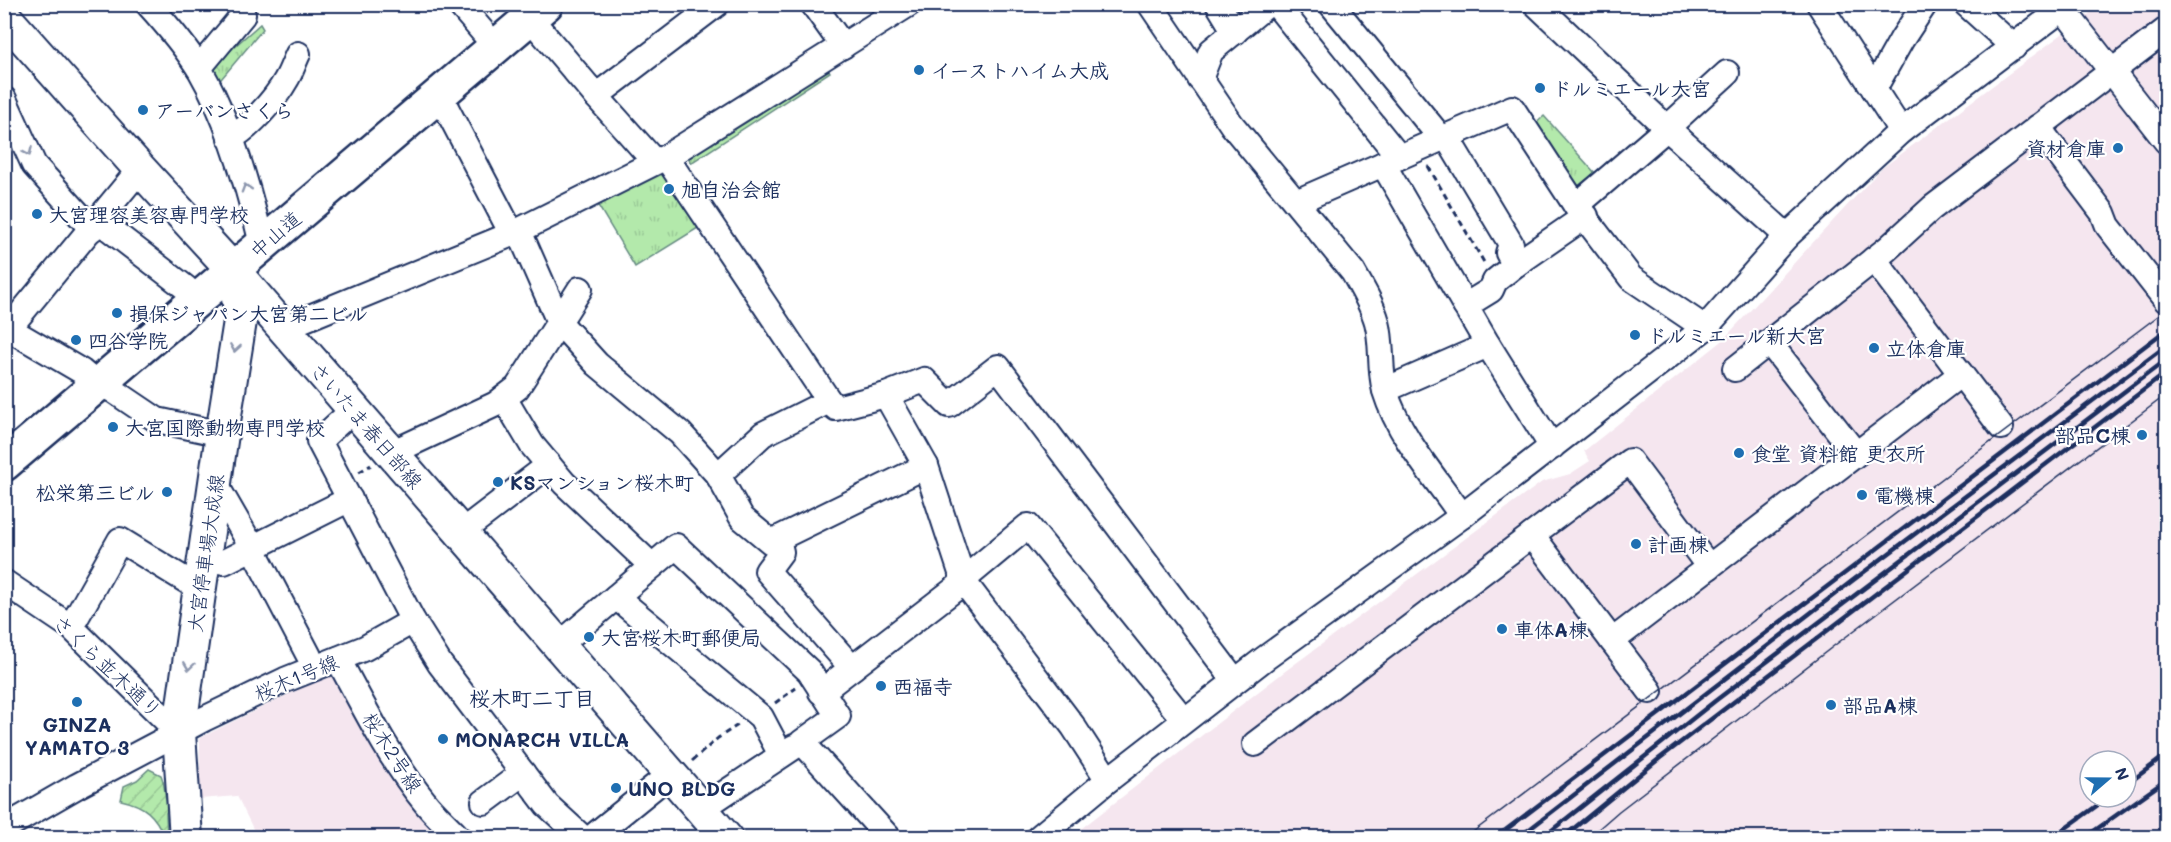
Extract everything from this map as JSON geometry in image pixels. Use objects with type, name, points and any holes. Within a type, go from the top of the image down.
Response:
[{"type":"highway","name":"中山道","points":[[4,464],[538,11]]},
{"type":"main road","name":"さいたま春日部線","points":[[4,16],[233,270],[726,837]]},
{"type":"main road","name":"大宮停車場大成線","points":[[186,837],[179,733],[241,315],[233,270]]},
{"type":"street","points":[[147,4],[174,34],[199,68],[217,102],[262,244]]},
{"type":"street","points":[[459,4],[495,46]]},
{"type":"street","points":[[596,96],[717,4]]},
{"type":"street","points":[[813,4],[843,46]]},
{"type":"street","points":[[1150,4],[1232,125],[1353,272],[1377,322],[1385,390],[1404,433],[1462,516]]},
{"type":"street","points":[[1218,4],[1234,32]]},
{"type":"street","points":[[1200,79],[1212,51],[1268,4]]},
{"type":"street","points":[[1276,4],[1400,156],[1465,306],[1552,447]]},
{"type":"street","points":[[1331,4],[1444,137],[1511,244],[1508,253],[1515,265]]},
{"type":"street","points":[[1820,4],[1901,131]]},
{"type":"street","points":[[1874,90],[1902,39],[1925,4]]},
{"type":"street","points":[[1966,4],[2014,47]]},
{"type":"street","points":[[1038,837],[1235,681],[1462,516],[1705,328],[1787,236],[1901,131],[2066,7],[2111,71],[2166,141]]},
{"type":"street","points":[[283,328],[515,232],[660,159],[843,46],[896,8]]},
{"type":"street","points":[[1547,8],[1667,129],[1787,236]]},
{"type":"street","points":[[538,11],[596,96],[660,159],[836,408],[886,395],[924,380],[949,405],[999,368],[1235,681]]},
{"type":"street","points":[[199,68],[243,15]]},
{"type":"street","points":[[1735,369],[1874,259],[1932,208],[2166,30]]},
{"type":"street","points":[[230,138],[238,134],[263,109],[285,82],[298,54]]},
{"type":"street","points":[[1465,306],[1491,290],[1495,281],[1581,211],[1727,74]]},
{"type":"street","points":[[439,94],[515,232],[559,322],[597,364],[680,433],[718,475],[742,518],[771,543],[926,466]]},
{"type":"street","points":[[4,99],[34,165],[95,225],[186,288]]},
{"type":"street","points":[[1296,202],[1512,108],[1581,211],[1630,278],[1705,328]]},
{"type":"street","points":[[2038,127],[2103,213],[2108,226],[2166,300]]},
{"type":"street","points":[[140,169],[6,329],[114,391],[157,420],[222,434]]},
{"type":"street","points":[[1874,259],[2001,427]]},
{"type":"street","points":[[391,453],[495,404],[517,388],[580,290]]},
{"type":"street","points":[[1769,342],[1856,454]]},
{"type":"street","points":[[1385,390],[1488,345]]},
{"type":"street","points":[[1612,641],[1960,374]]},
{"type":"street","points":[[886,395],[926,466],[964,582],[1073,726],[1108,780]]},
{"type":"street","points":[[504,398],[532,445],[564,483],[652,566]]},
{"type":"street","points":[[718,475],[763,434],[829,400]]},
{"type":"street","points":[[353,410],[319,441],[413,621],[440,664],[547,805],[583,837]]},
{"type":"street","points":[[1255,744],[1630,462],[1709,567]]},
{"type":"street","points":[[460,533],[549,465]]},
{"type":"street","points":[[215,483],[253,549],[309,656]]},
{"type":"street","points":[[204,558],[224,562],[253,549],[345,490]]},
{"type":"street","points":[[821,692],[964,582],[969,575],[1028,526],[1184,720]]},
{"type":"street","points":[[1532,535],[1650,691]]},
{"type":"street","points":[[778,539],[781,552],[767,571],[852,668]]},
{"type":"street","points":[[71,627],[120,540],[200,589]]},
{"type":"street","points":[[559,645],[676,546],[809,671],[838,716],[701,809]]},
{"type":"street","name":"さくら並木通り","points":[[4,582],[71,627],[179,733]]},
{"type":"street","points":[[616,597],[761,717],[781,755]]},
{"type":"street","name":"桜木1号線","points":[[4,828],[77,786],[179,733],[285,680],[365,648],[413,621]]},
{"type":"street","name":"桜木2号線","points":[[338,659],[391,754],[423,800],[459,837]]},
{"type":"street","points":[[802,742],[876,833]]},
{"type":"street","points":[[484,802],[523,773]]},
{"type":"street","points":[[591,837],[670,774]]},
{"type":"path","points":[[1400,156],[1495,281]]},
{"type":"path","points":[[345,490],[391,453]]},
{"type":"shaded area","points":[[2101,5],[2166,5],[2166,837],[1069,838],[1284,672],[1542,482],[1570,474],[1590,461],[1584,451],[1721,342],[1881,169]]},
{"type":"shaded area","points":[[337,670],[447,837],[257,837],[237,796],[200,799],[200,738]]},
{"type":"green space","points":[[260,24],[263,29],[217,84],[209,69]]},
{"type":"green space","points":[[823,62],[830,72],[691,163],[683,150]]},
{"type":"green space","points":[[1544,116],[1595,173],[1573,190],[1532,127]]},
{"type":"green space","points":[[656,164],[706,223],[635,267],[593,197]]},
{"type":"green space","points":[[149,769],[161,775],[163,779],[168,808],[166,813],[167,837],[164,837],[148,812],[121,800],[124,786],[137,780]]},
{"type":"tram line","points":[[1465,838],[2166,310]]},
{"type":"tram line","points":[[1588,838],[1619,811],[1835,645],[2166,395]]},
{"type":"railway","points":[[1495,838],[2166,330]]},
{"type":"railway","points":[[1518,838],[1852,581],[2166,346]]},
{"type":"railway","points":[[1542,838],[1715,701],[2166,360]]},
{"type":"railway","points":[[1562,838],[1660,758],[2166,373]]},
{"type":"railway","points":[[2138,776],[2166,755]]},
{"type":"railway","points":[[2084,838],[2166,780]]},
{"type":"railway","points":[[2052,838],[2092,809]]},
{"type":"place","name":"イーストハイム大成","points":[[919,70]]},
{"type":"place","name":"ドルミエール大宮","points":[[1540,88]]},
{"type":"place","name":"アーバンさくら","points":[[143,110]]},
{"type":"place","name":"資材倉庫","points":[[2118,148]]},
{"type":"place","name":"旭自治会館","points":[[669,189]]},
{"type":"place","name":"大宮理容美容専門学校","points":[[37,214]]},
{"type":"place","name":"損保ジャパン大宮第二ビル","points":[[117,313]]},
{"type":"place","name":"ドルミエール新大宮","points":[[1635,335]]},
{"type":"place","name":"四谷学院","points":[[76,340]]},
{"type":"place","name":"立体倉庫","points":[[1874,348]]},
{"type":"place","name":"大宮国際動物専門学校","points":[[113,427]]},
{"type":"place","name":"部品C棟","points":[[2142,435]]},
{"type":"place","name":"食堂 資料館 更衣所","points":[[1739,453]]},
{"type":"place","name":"KSマンション桜木町","points":[[498,482]]},
{"type":"place","name":"松栄第三ビル","points":[[167,492]]},
{"type":"place","name":"電機棟","points":[[1862,495]]},
{"type":"place","name":"計画棟","points":[[1636,544]]},
{"type":"place","name":"車体A棟","points":[[1502,629]]},
{"type":"place","name":"大宮桜木町郵便局","points":[[589,637]]},
{"type":"place","name":"西福寺","points":[[881,686]]},
{"type":"place","name":"GINZA YAMATO 3","points":[[77,702]]},
{"type":"place","name":"部品A棟","points":[[1831,705]]},
{"type":"place","name":"MONARCH VILLA","points":[[443,739]]},
{"type":"place","name":"UNO BLDG","points":[[616,788]]},
{"type":"district","name":"桜木町二丁目","points":[[532,697]]}]
